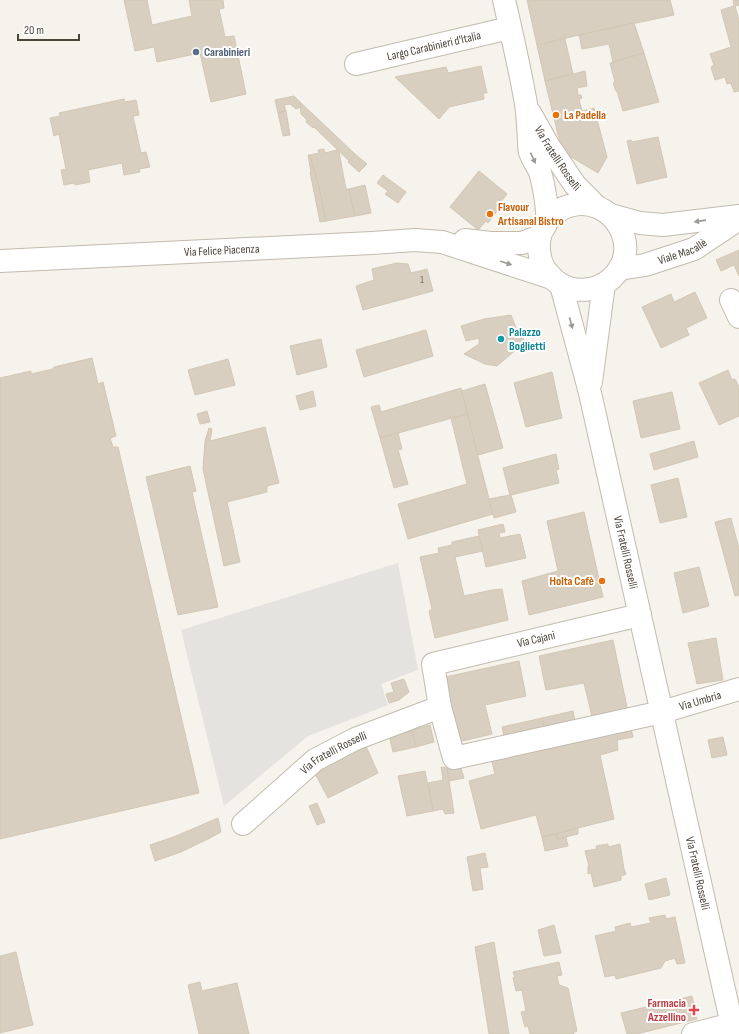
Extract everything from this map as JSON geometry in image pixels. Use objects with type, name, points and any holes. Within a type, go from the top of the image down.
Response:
[{"type":"street","name":"Via Fratelli Rosselli","points":[[504,0],[526,106],[530,152],[540,172],[546,196],[543,228]]},
{"type":"street","name":"Largo Carabinieri d'Italia","points":[[356,64],[510,28]]},
{"type":"street","name":"Via Fratelli Rosselli","points":[[526,106],[548,145],[576,186],[603,211]]},
{"type":"street","points":[[582,204],[603,211],[618,223],[625,241],[623,260],[612,277],[594,289],[583,290],[572,289],[556,281],[543,266],[539,251],[543,228],[557,212],[569,206],[582,204]]},
{"type":"street","name":"Viale Macallè","points":[[603,211],[640,223],[663,225],[739,216]]},
{"type":"street","name":"Viale Macallè","points":[[612,277],[694,249],[739,219]]},
{"type":"street","name":"Via Felice Piacenza","points":[[0,261],[416,240],[442,242],[462,240],[491,244],[522,244],[543,228]]},
{"type":"street","name":"Via Felice Piacenza","points":[[442,242],[556,281]]},
{"type":"street","name":"Via Fratelli Rosselli","points":[[590,393],[612,277]]},
{"type":"street","name":"Via Fratelli Rosselli","points":[[556,281],[590,393],[733,1029]]},
{"type":"street","name":"Via Cajani","points":[[440,707],[433,664],[640,615]]},
{"type":"street","name":"Via Umbria","points":[[662,712],[739,689]]},
{"type":"street","name":"Via Fratelli Rosselli","points":[[243,824],[315,760],[355,739],[440,707]]},
{"type":"street","points":[[440,707],[454,758],[662,712]]},
{"type":"street","points":[[693,1034],[733,1029]]},
{"type":"shaded area","points":[[398,563],[418,670],[381,684],[388,705],[308,736],[224,806],[181,630]]},
{"type":"building","name":"Carabinieri","points":[[124,0],[147,0],[152,25],[192,16],[189,0],[223,0],[224,8],[219,9],[225,37],[234,36],[246,94],[211,102],[200,53],[157,62],[154,47],[135,51]]},
{"type":"building","points":[[527,0],[670,0],[674,15],[537,45]]},
{"type":"building","points":[[733,0],[739,0],[739,5],[735,6],[739,21],[739,91],[734,92],[731,83],[727,84],[725,77],[715,80],[711,67],[714,65],[710,54],[731,47],[721,10],[734,6]]},
{"type":"building","points":[[634,23],[644,53],[613,62],[609,44],[582,49],[579,35]]},
{"type":"building","points":[[565,39],[573,74],[545,81],[537,45]]},
{"type":"building","points":[[644,53],[659,102],[623,111],[613,83],[615,82],[610,63]]},
{"type":"building","points":[[481,66],[487,93],[483,93],[484,99],[449,107],[439,119],[395,77],[446,67],[448,73]]},
{"type":"building","points":[[585,71],[587,86],[577,88],[578,95],[581,95],[582,98],[579,99],[582,111],[594,108],[607,157],[598,173],[562,151],[545,81]]},
{"type":"building","points":[[294,96],[300,102],[301,107],[296,109],[290,104],[284,105],[286,111],[278,113],[275,100]]},
{"type":"building","points":[[124,99],[125,102],[136,100],[139,115],[133,116],[141,153],[146,152],[150,167],[139,169],[140,172],[124,175],[122,163],[88,170],[90,182],[75,185],[74,183],[64,185],[61,170],[66,169],[59,134],[54,136],[50,118],[60,116],[59,113]]},
{"type":"building","points":[[300,102],[355,154],[349,161],[314,127],[313,128],[306,122],[307,120],[301,114]]},
{"type":"building","points":[[286,111],[290,135],[283,136],[278,113]]},
{"type":"building","points":[[658,137],[667,177],[637,184],[627,141],[631,140],[632,142]]},
{"type":"building","points":[[324,149],[325,153],[337,150],[339,152],[346,189],[349,189],[355,216],[326,221],[310,155],[319,153],[318,150]]},
{"type":"building","points":[[355,154],[367,164],[359,172],[348,162]]},
{"type":"building","points":[[308,155],[310,155],[326,221],[320,222]]},
{"type":"building","points":[[479,171],[507,194],[500,203],[502,205],[488,223],[486,221],[478,230],[450,207]]},
{"type":"building","points":[[383,175],[406,192],[398,203],[385,194],[388,191],[377,183]]},
{"type":"building","points":[[365,185],[371,213],[355,216],[349,189]]},
{"type":"building","points":[[739,250],[739,276],[734,265],[721,271],[716,260]]},
{"type":"building","points":[[397,263],[408,264],[411,273],[427,269],[433,291],[363,310],[356,286],[374,280],[372,269]]},
{"type":"building","points":[[695,292],[707,318],[686,328],[689,335],[661,348],[642,307],[671,294],[674,302]]},
{"type":"building","name":"Palazzo Boglietti","points":[[511,315],[516,328],[522,331],[524,343],[497,366],[485,364],[464,354],[479,344],[479,338],[466,341],[461,326],[484,319]]},
{"type":"building","points":[[426,330],[433,356],[364,377],[356,350]]},
{"type":"building","points":[[321,339],[327,367],[297,375],[290,346]]},
{"type":"building","points":[[92,358],[98,384],[103,382],[116,436],[110,438],[113,447],[118,447],[199,793],[0,839],[0,378],[31,371],[31,374]]},
{"type":"building","points":[[228,359],[235,385],[195,395],[188,370]]},
{"type":"building","points":[[728,370],[732,380],[735,379],[739,387],[739,416],[719,425],[699,383]]},
{"type":"building","points":[[552,372],[562,418],[526,427],[514,383]]},
{"type":"building","points":[[485,384],[503,448],[478,455],[462,391]]},
{"type":"building","points":[[461,388],[467,414],[380,438],[371,407],[379,405],[381,412]]},
{"type":"building","points":[[313,391],[316,406],[300,410],[296,396]]},
{"type":"building","points":[[672,392],[680,429],[641,438],[633,401]]},
{"type":"building","points":[[207,411],[210,422],[200,424],[197,414]]},
{"type":"building","points":[[467,414],[493,514],[408,539],[398,504],[467,484],[451,418]]},
{"type":"building","points":[[265,427],[279,483],[267,486],[267,492],[227,502],[240,562],[224,566],[203,469],[205,441],[209,428],[212,429],[210,441]]},
{"type":"building","points":[[398,433],[402,449],[398,450],[408,484],[394,488],[380,438]]},
{"type":"building","points":[[694,441],[698,457],[654,470],[650,454]]},
{"type":"building","points":[[556,454],[559,469],[556,470],[559,483],[511,495],[516,512],[494,518],[489,499],[510,495],[503,468]]},
{"type":"building","points":[[190,466],[196,491],[192,492],[218,607],[178,615],[146,477]]},
{"type":"building","points":[[678,478],[687,517],[660,523],[651,485]]},
{"type":"building","points":[[584,512],[603,597],[529,615],[522,581],[558,571],[547,521]]},
{"type":"building","points":[[731,518],[739,549],[739,595],[735,596],[715,522]]},
{"type":"building","points":[[503,524],[505,532],[499,533],[500,538],[520,534],[526,558],[486,567],[478,530]]},
{"type":"building","points":[[479,536],[483,551],[455,557],[464,596],[502,589],[508,620],[435,638],[429,611],[432,609],[420,557],[439,553],[438,548],[452,545],[452,542]]},
{"type":"building","points":[[699,567],[709,606],[683,613],[674,573]]},
{"type":"building","points":[[716,638],[723,680],[697,684],[688,643]]},
{"type":"building","points":[[613,640],[628,712],[593,721],[584,683],[546,690],[539,656]]},
{"type":"building","points":[[519,661],[526,696],[485,705],[492,734],[458,742],[445,677]]},
{"type":"building","points":[[404,679],[409,692],[399,700],[389,703],[386,694],[394,692],[391,683]]},
{"type":"building","points":[[573,711],[576,726],[545,732],[542,718]]},
{"type":"building","points":[[542,718],[545,732],[505,741],[502,727]]},
{"type":"building","points":[[430,725],[434,742],[416,747],[412,730]]},
{"type":"building","points":[[631,729],[633,737],[617,740],[618,750],[600,755],[614,819],[542,837],[536,815],[481,829],[469,781],[495,774],[491,758]]},
{"type":"building","points":[[412,730],[416,747],[393,752],[389,735]]},
{"type":"building","points":[[723,737],[727,755],[712,758],[708,740]]},
{"type":"building","points":[[365,744],[378,773],[328,798],[312,768]]},
{"type":"building","points":[[460,765],[464,778],[449,781],[447,768]]},
{"type":"building","points":[[441,767],[447,768],[454,813],[445,814],[443,809],[433,811],[428,783],[443,780]]},
{"type":"building","points":[[425,771],[433,811],[407,816],[398,776]]},
{"type":"building","points":[[317,803],[325,822],[317,825],[309,806]]},
{"type":"building","points":[[218,818],[221,832],[181,852],[155,861],[150,845],[176,836]]},
{"type":"building","points":[[578,828],[578,834],[557,839],[556,834]]},
{"type":"building","points":[[556,834],[557,839],[566,837],[568,846],[545,851],[542,837]]},
{"type":"building","points":[[608,844],[608,847],[620,844],[626,874],[621,876],[621,880],[594,887],[591,873],[588,874],[589,866],[585,851],[597,849],[596,846]]},
{"type":"building","points":[[485,853],[488,867],[480,868],[483,889],[473,891],[467,857]]},
{"type":"building","points":[[666,878],[670,895],[649,900],[645,884]]},
{"type":"building","points":[[665,915],[666,919],[675,917],[685,963],[677,964],[675,958],[665,961],[661,968],[616,979],[615,975],[605,977],[595,936],[616,931],[615,927],[630,923],[631,927],[651,923],[649,918]]},
{"type":"building","points":[[554,925],[561,953],[544,956],[538,930]]},
{"type":"building","points":[[494,942],[509,1034],[489,1034],[475,947]]},
{"type":"building","points":[[16,952],[33,1025],[0,1033],[0,956]]},
{"type":"building","points":[[559,962],[562,975],[557,976],[559,985],[568,988],[577,1031],[573,1033],[574,1034],[530,1034],[528,1026],[525,1027],[521,1012],[526,1011],[522,990],[516,991],[513,972]]},
{"type":"building","points":[[200,982],[202,991],[237,983],[249,1034],[199,1034],[188,985]]},
{"type":"building","points":[[692,996],[697,1019],[637,1034],[627,1034],[621,1013]]},
{"type":"place","name":"Carabinieri","points":[[196,52]]},
{"type":"place","name":"La Padella","points":[[556,115]]},
{"type":"place","name":"Flavour Artisanal Bistro","points":[[490,214]]},
{"type":"place","name":"Palazzo Boglietti","points":[[501,339]]},
{"type":"place","name":"Holta Cafè","points":[[602,581]]},
{"type":"place","name":"Farmacia Azzellino","points":[[694,1010]]}]
